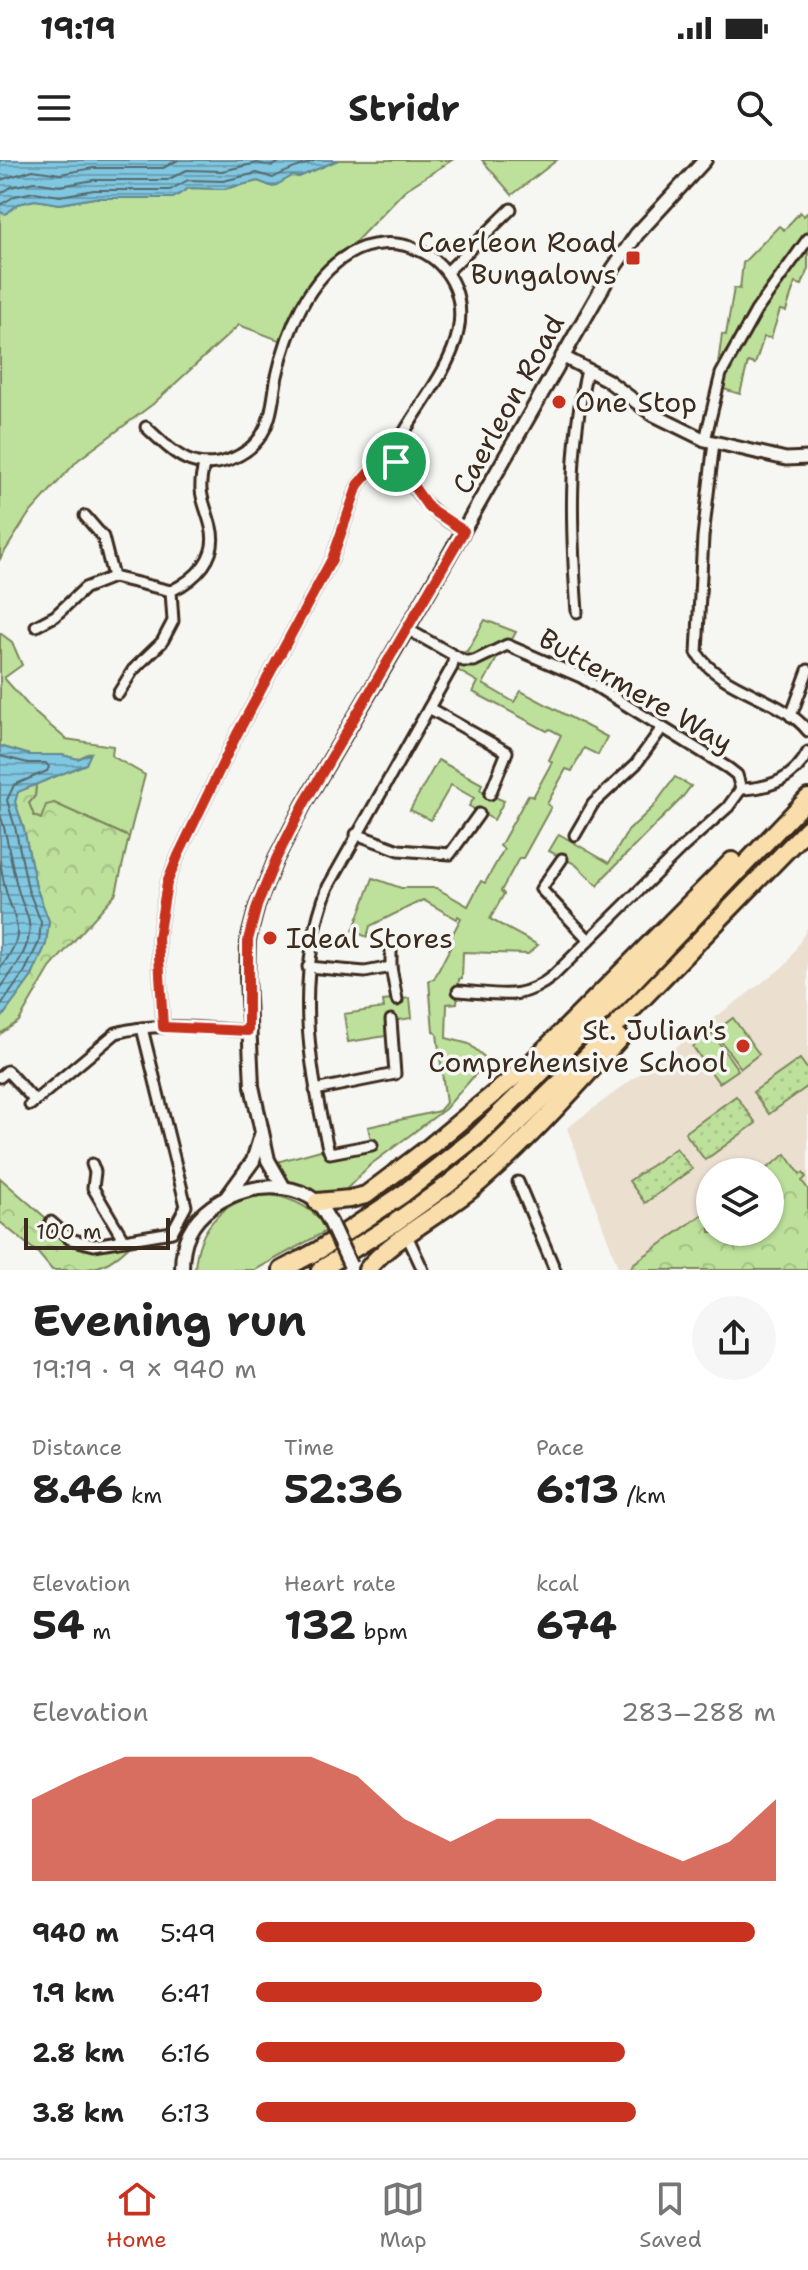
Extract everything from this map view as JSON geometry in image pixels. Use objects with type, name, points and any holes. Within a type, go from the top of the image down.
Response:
[{"type":"highway","points":[[317,1202],[366,1195],[380,1186],[531,1063],[808,789]]},
{"type":"highway","points":[[282,1270],[319,1250],[403,1194],[477,1136],[625,990],[808,798]]},
{"type":"highway","points":[[320,1270],[393,1224],[493,1148],[536,1108],[808,828]]},
{"type":"highway","points":[[367,1270],[380,1255],[471,1190],[539,1128],[761,877]]},
{"type":"main road","name":"Caerleon Road","points":[[284,1188],[268,1160],[261,1134],[252,1086],[248,1031],[248,940],[257,906],[276,859],[304,804],[613,269],[637,234],[705,160]]},
{"type":"main road","points":[[226,1198],[253,1161],[261,1134]]},
{"type":"main road","points":[[182,1270],[183,1249],[190,1230],[204,1213],[226,1198],[264,1187],[284,1188],[317,1202],[330,1222],[350,1268]]},
{"type":"street","points":[[447,272],[511,209]]},
{"type":"street","points":[[808,239],[737,342],[721,374],[709,441],[697,653],[711,669],[791,716],[808,731]]},
{"type":"street","points":[[146,427],[178,455],[204,466],[234,458],[256,443],[263,434],[288,338],[311,290],[337,261],[359,247],[386,243],[417,249],[447,272],[458,298],[458,333],[444,368],[396,446],[396,462],[429,508],[464,531]]},
{"type":"street","points":[[562,356],[607,380],[652,414],[709,441],[786,459],[808,458]]},
{"type":"street","points":[[577,612],[571,537],[574,444],[578,407],[587,370]]},
{"type":"street","points":[[163,1027],[158,938],[167,883],[178,856],[237,734],[326,571],[358,485],[369,472],[396,462]]},
{"type":"street","points":[[36,626],[55,616],[85,588],[113,577],[171,591],[189,582],[210,556],[212,530],[202,503],[200,479],[204,466]]},
{"type":"street","points":[[85,516],[100,532],[113,577]]},
{"type":"street","points":[[100,532],[112,525]]},
{"type":"street","points":[[118,694],[133,670],[162,642],[173,621],[171,591]]},
{"type":"street","points":[[372,1145],[330,1153],[308,1044],[308,967],[317,917],[328,887],[452,667],[454,657],[407,629]]},
{"type":"street","name":"Buttermere Way","points":[[454,657],[474,661],[507,645],[581,677],[728,768],[737,775],[741,789]]},
{"type":"street","points":[[791,716],[808,670]]},
{"type":"street","points":[[429,708],[507,752],[490,794]]},
{"type":"street","points":[[575,835],[593,804],[636,764],[662,728]]},
{"type":"street","points":[[458,991],[516,995],[537,989],[728,807],[741,789],[770,786],[790,776],[808,752]]},
{"type":"street","points":[[356,834],[399,850],[450,854],[479,814]]},
{"type":"street","points":[[562,859],[541,889],[589,940]]},
{"type":"street","points":[[391,951],[397,1000]]},
{"type":"street","points":[[308,967],[365,972],[391,967]]},
{"type":"street","points":[[315,1090],[395,1074],[391,1020]]},
{"type":"street","points":[[0,1077],[7,1071],[32,1103],[116,1033],[163,1027],[248,1031]]},
{"type":"street","points":[[51,1222],[70,1239],[94,1245],[172,1232],[186,1206],[142,1028]]},
{"type":"street","points":[[92,1164],[95,1172],[93,1188],[123,1239]]},
{"type":"street","points":[[518,1182],[555,1270]]},
{"type":"street","points":[[410,1242],[423,1270]]},
{"type":"shaded area","name":"St. Julian's Comprehensive School","points":[[808,927],[808,1270],[619,1270],[567,1128],[787,964]]},
{"type":"green space","points":[[338,160],[452,160],[405,190],[337,261],[311,290],[287,343],[239,325],[153,404],[78,460],[28,515],[0,559],[0,212],[6,213],[18,204],[35,200],[60,204],[94,198],[173,198],[189,188],[224,189],[258,181],[273,187],[292,176],[299,177]]},
{"type":"green space","points":[[482,160],[557,160],[512,195]]},
{"type":"green space","points":[[800,212],[804,216],[808,212],[808,268],[802,285],[795,283],[786,311],[780,310],[771,338],[764,337],[755,364],[748,362],[740,394],[717,387],[721,374],[718,364],[722,334],[726,335],[734,288],[740,289],[743,263],[779,226],[784,230]]},
{"type":"green space","points":[[485,620],[516,632],[483,684],[514,702],[521,691],[607,737],[598,755],[584,748],[572,771],[566,769],[547,804],[551,807],[501,891],[504,894],[490,919],[538,945],[528,954],[463,952],[457,1003],[447,1004],[446,1038],[469,1044],[488,1060],[445,1109],[370,1165],[335,1201],[284,1188],[269,1164],[328,1148],[330,1153],[372,1144],[368,1127],[439,1111],[446,1103],[437,1034],[433,1031],[429,980],[434,979],[461,918],[458,916],[457,919],[423,900],[370,926],[367,937],[353,931],[373,878],[401,888],[436,888],[468,906],[504,849],[500,846],[528,795],[533,797],[552,762],[549,760],[561,735],[550,729],[547,731],[473,692],[478,682],[452,667],[454,657],[467,651]]},
{"type":"green space","points":[[0,633],[12,642],[22,665],[4,678],[34,712],[66,739],[113,746],[112,756],[145,775],[129,837],[54,803],[41,819],[34,816],[29,803],[35,796],[36,784],[86,764],[89,753],[78,759],[62,755],[30,755],[0,746]]},
{"type":"green space","points":[[438,760],[482,784],[480,790],[504,801],[494,820],[469,806],[474,798],[451,785],[431,820],[410,810]]},
{"type":"green space","points":[[675,777],[691,786],[598,886],[575,864],[549,851],[559,834],[609,863],[628,831],[653,807]]},
{"type":"green space","points":[[36,784],[35,796],[29,803],[34,816],[41,819],[46,805],[54,803],[129,837],[116,893],[50,968],[19,1021],[0,1034],[0,1020],[32,976],[46,944],[49,921],[36,887],[15,802],[18,791]]},
{"type":"green space","points":[[410,998],[412,1018],[385,1022],[386,1036],[348,1042],[344,1014],[384,1008],[383,1001]]},
{"type":"green space","points":[[733,1018],[759,1054],[741,1068],[714,1032]]},
{"type":"green space","points":[[712,1033],[738,1070],[719,1083],[693,1047]]},
{"type":"green space","points":[[800,1059],[808,1070],[808,1086],[769,1114],[753,1092]]},
{"type":"green space","points":[[736,1096],[756,1123],[708,1158],[704,1158],[685,1133]]},
{"type":"green space","points":[[676,1148],[692,1169],[645,1203],[629,1181]]},
{"type":"green space","points":[[786,1154],[800,1174],[806,1177],[802,1181],[808,1189],[808,1270],[630,1270],[633,1264],[696,1219],[696,1246],[784,1246],[784,1158],[781,1158]]},
{"type":"green space","points":[[0,1178],[70,1239],[94,1245],[140,1236],[118,1256],[101,1266],[52,1270],[38,1253],[0,1222]]},
{"type":"green space","points":[[271,1195],[304,1206],[328,1230],[255,1270],[195,1270],[202,1240],[217,1216],[241,1201]]},
{"type":"water","points":[[0,160],[338,160],[299,177],[292,176],[273,187],[258,181],[224,189],[189,188],[173,198],[94,198],[60,204],[35,200],[18,204],[6,214],[0,212]]},
{"type":"water","points":[[0,746],[30,755],[62,755],[78,759],[91,753],[86,764],[18,792],[15,802],[36,887],[49,921],[46,944],[32,976],[0,1020]]},
{"type":"place","name":"Caerleon Road Bungalows","points":[[633,258]]},
{"type":"place","name":"One Stop","points":[[559,402]]},
{"type":"place","name":"Ideal Stores","points":[[270,938]]},
{"type":"place","name":"St. Julian's Comprehensive School","points":[[743,1046]]},
{"type":"route","points":[[396,462],[429,508],[464,531],[304,804],[276,859],[257,906],[248,940],[248,1031],[163,1027],[158,938],[167,883],[178,856],[237,734],[332,559],[358,485],[369,472],[396,462]]}]
